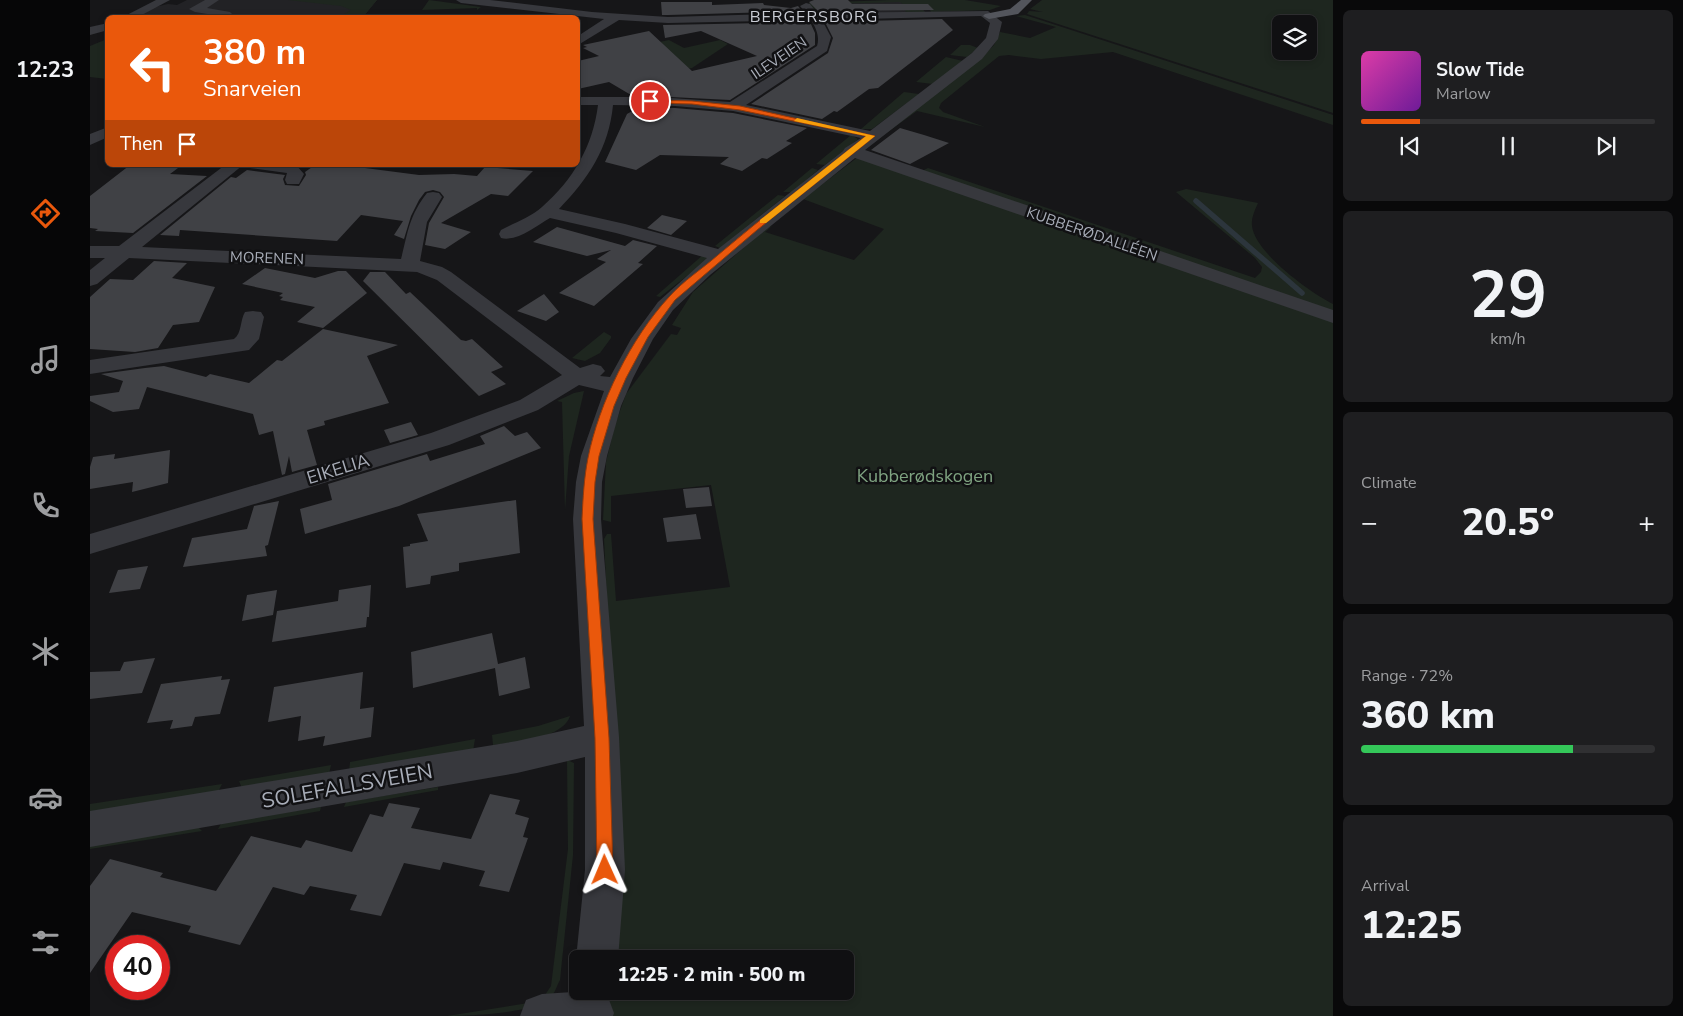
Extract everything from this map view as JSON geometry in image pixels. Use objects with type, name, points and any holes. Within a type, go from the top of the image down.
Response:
[{"type":"main road","points":[[986,15],[1003,11],[1020,0]]},
{"type":"main road","points":[[986,15],[1014,12],[1027,0]]},
{"type":"street","points":[[123,13],[126,11],[139,12],[165,0]]},
{"type":"street","points":[[214,0],[195,9],[226,14]]},
{"type":"street","points":[[461,0],[616,17],[696,20],[813,10],[986,15],[996,22],[995,31],[985,49],[851,151],[722,256],[665,306],[644,336],[609,406],[594,456],[587,519],[602,738],[605,870],[598,950]]},
{"type":"street","points":[[482,13],[490,4]]},
{"type":"street","name":"ILEVEIEN","points":[[733,107],[823,48],[825,36],[813,10]]},
{"type":"street","points":[[580,40],[616,17]]},
{"type":"street","points":[[580,101],[612,96],[733,107],[872,136]]},
{"type":"street","points":[[508,234],[547,212],[573,186],[591,160],[602,132],[612,96]]},
{"type":"street","points":[[90,140],[105,127]]},
{"type":"street","name":"KUBBERØDALLÉEN","points":[[851,151],[1333,317]]},
{"type":"street","points":[[90,280],[232,167]]},
{"type":"street","points":[[274,167],[292,169],[296,174],[293,180]]},
{"type":"street","points":[[410,264],[416,225],[422,213],[434,198]]},
{"type":"street","points":[[547,212],[619,228],[722,256]]},
{"type":"street","name":"MORENEN","points":[[90,252],[410,264],[436,271],[444,276],[577,376]]},
{"type":"street","points":[[91,369],[242,345],[248,338],[253,316]]},
{"type":"street","points":[[577,376],[590,382],[622,378]]},
{"type":"street","name":"EIKELIA","points":[[90,544],[440,439],[529,405],[577,376]]},
{"type":"street","name":"SOLEFALLSVEIEN","points":[[90,829],[517,757],[602,738]]},
{"type":"street","points":[[542,1016],[592,1007]]},
{"type":"shaded area","points":[[187,0],[377,0],[365,15],[135,15],[150,8],[168,4],[177,5]]},
{"type":"shaded area","points":[[914,0],[925,12],[819,14],[809,3]]},
{"type":"green space","points":[[288,0],[377,0],[365,15],[342,15],[351,10],[341,6]]},
{"type":"green space","points":[[429,0],[481,7],[477,10],[477,8],[422,10]]},
{"type":"green space","points":[[965,0],[1001,6],[990,10],[931,12],[929,8],[920,7],[925,12],[907,13],[903,8],[907,7],[900,2],[830,4],[815,9],[809,3]]},
{"type":"green space","points":[[1042,0],[1333,0],[1333,113],[1027,14],[1029,11],[1043,12],[1030,9]]},
{"type":"green space","points":[[1025,15],[1333,115],[1333,125],[1113,52],[1041,59],[1009,55],[999,56],[941,103],[939,108],[943,112],[985,127],[917,111],[871,144],[985,54],[994,45],[1000,32],[1030,38],[1056,27],[1016,16]]},
{"type":"green space","points":[[105,40],[105,79],[90,77],[90,46]]},
{"type":"green space","points":[[669,40],[684,48],[720,40],[728,44],[692,68],[662,73],[631,48]]},
{"type":"green space","points":[[961,45],[970,45],[978,48],[967,57],[950,55]]},
{"type":"green space","points":[[946,57],[963,61],[933,84],[916,82]]},
{"type":"green space","points":[[904,92],[919,94],[872,129],[861,129]]},
{"type":"green space","points":[[851,135],[858,139],[825,165],[816,164]]},
{"type":"green space","name":"Kubberødskogen","points":[[858,157],[1333,320],[1333,1016],[608,1016],[609,1000],[854,1000],[854,950],[614,950],[604,539],[607,534],[611,534],[616,601],[730,587],[711,485],[611,496],[611,522],[603,520],[606,462],[615,425],[626,394],[671,334],[677,335],[681,328],[672,325],[693,292],[765,229],[772,226],[765,232],[854,260],[884,229],[803,199]]},
{"type":"green space","points":[[812,168],[818,170],[792,192],[783,192]]},
{"type":"green space","points":[[928,168],[1255,278],[1261,272],[1262,267],[1255,258],[1176,192],[1186,189],[1258,203],[1252,223],[1255,237],[1285,271],[1311,291],[1333,304],[1333,314],[922,171]]},
{"type":"green space","points":[[778,195],[785,196],[720,248],[715,246]]},
{"type":"green space","points":[[704,254],[708,256],[706,261],[660,297],[656,296]]},
{"type":"green space","points":[[604,332],[611,336],[611,338],[600,353],[585,361],[572,358]]},
{"type":"green space","points":[[584,391],[569,456],[565,510],[562,402],[557,401],[574,393]]},
{"type":"green space","points":[[570,716],[566,724],[548,734],[525,741],[493,745],[492,735],[538,726]]},
{"type":"green space","points":[[475,739],[473,751],[349,772],[350,762]]},
{"type":"green space","points":[[567,760],[574,763],[573,855],[560,980],[555,991],[551,997],[533,1007],[486,1014],[447,1016],[541,1001],[551,986],[568,849]]},
{"type":"green space","points":[[331,765],[329,774],[242,788],[239,781]]},
{"type":"green space","points":[[222,784],[219,790],[211,797],[90,818],[90,804]]},
{"type":"green space","points":[[438,787],[438,790],[344,807],[346,802]]},
{"type":"green space","points":[[321,807],[320,811],[218,829],[222,822]]},
{"type":"green space","points":[[197,826],[202,831],[90,849],[90,839]]},
{"type":"building","points":[[814,0],[848,0],[852,4],[928,4],[934,10],[818,11],[809,2]]},
{"type":"building","points":[[661,2],[712,2],[712,5],[763,3],[764,5],[791,8],[798,6],[802,11],[662,15]]},
{"type":"building","points":[[942,19],[953,30],[878,88],[869,89],[837,112],[834,111],[822,119],[751,104],[828,53],[833,38],[825,22]]},
{"type":"building","points":[[810,22],[815,33],[815,45],[730,100],[631,95],[609,82],[580,89],[580,61],[599,56],[583,48],[587,47],[583,45],[649,31],[692,71],[757,56],[701,31],[665,38],[663,25]]},
{"type":"building","points":[[639,107],[733,113],[807,128],[786,141],[792,143],[767,159],[762,158],[742,171],[720,164],[729,157],[660,155],[636,170],[605,162],[627,114]]},
{"type":"building","points":[[900,128],[949,143],[910,164],[871,150]]},
{"type":"building","points":[[127,167],[179,167],[170,174],[207,176],[133,233],[95,231],[98,229],[90,228],[90,196]]},
{"type":"building","points":[[312,167],[357,167],[419,175],[454,174],[477,176],[485,167],[533,171],[508,196],[491,194],[441,223],[471,232],[445,249],[425,245],[429,223],[444,197],[440,192],[433,190],[425,192],[419,200],[411,216],[404,239],[394,235],[403,221],[361,215],[337,241],[180,230],[179,236],[160,235],[231,177],[236,178],[247,170],[285,175],[283,179],[285,185],[299,186],[306,175],[305,172]]},
{"type":"building","points":[[662,215],[687,221],[671,235],[647,228]]},
{"type":"building","points":[[557,227],[625,246],[633,240],[657,246],[638,263],[643,264],[594,306],[559,293],[606,262],[597,259],[611,250],[587,256],[533,242]]},
{"type":"building","points":[[154,261],[187,263],[172,278],[215,287],[199,322],[173,325],[158,348],[135,352],[90,349],[90,297],[110,279],[133,280]]},
{"type":"building","points":[[265,268],[315,278],[338,271],[346,271],[367,293],[323,328],[297,322],[315,307],[280,300],[283,297],[279,296],[283,293],[242,284]]},
{"type":"building","points":[[370,272],[385,272],[406,294],[410,292],[461,340],[472,339],[503,367],[491,372],[506,384],[479,396],[363,281]]},
{"type":"building","points":[[544,294],[559,312],[546,321],[517,311]]},
{"type":"building","points":[[323,329],[398,345],[367,356],[389,403],[324,421],[325,425],[307,430],[317,465],[292,472],[289,456],[285,474],[282,475],[273,431],[259,435],[253,414],[147,387],[139,409],[113,412],[90,401],[90,396],[119,392],[123,381],[101,374],[145,368],[164,366],[206,377],[210,374],[249,383],[277,360],[282,361]]},
{"type":"building","points":[[411,422],[418,435],[390,443],[384,430]]},
{"type":"building","points":[[504,426],[515,436],[527,432],[541,448],[399,506],[305,534],[300,509],[332,500],[328,484],[427,454],[430,461],[485,444],[480,436]]},
{"type":"building","points":[[170,450],[168,483],[132,492],[133,482],[90,489],[90,467],[93,457],[115,454],[114,459]]},
{"type":"building","points":[[709,487],[712,506],[686,508],[683,489]]},
{"type":"building","points":[[516,500],[520,553],[459,563],[459,571],[431,576],[430,584],[406,588],[403,547],[428,541],[417,514]]},
{"type":"building","points":[[279,501],[268,545],[265,546],[267,556],[183,567],[192,538],[247,529],[254,506]]},
{"type":"building","points":[[696,514],[701,539],[667,542],[663,518]]},
{"type":"building","points":[[148,566],[140,589],[109,593],[118,570]]},
{"type":"building","points":[[371,585],[369,617],[367,617],[366,627],[272,642],[277,611],[338,601],[339,590]]},
{"type":"building","points":[[277,590],[273,615],[242,621],[247,595]]},
{"type":"building","points":[[492,633],[498,664],[525,657],[530,688],[499,696],[495,668],[413,688],[411,652]]},
{"type":"building","points":[[155,658],[142,693],[90,699],[90,672],[120,671],[124,662]]},
{"type":"building","points":[[363,672],[360,709],[374,707],[371,737],[323,746],[325,736],[298,741],[301,716],[268,722],[274,687]]},
{"type":"building","points":[[222,676],[221,680],[230,679],[220,714],[195,717],[192,726],[170,729],[173,720],[147,723],[161,684]]},
{"type":"building","points":[[490,794],[520,800],[515,814],[529,818],[523,837],[528,838],[509,892],[479,886],[485,871],[443,862],[440,870],[404,863],[381,916],[350,910],[357,895],[310,886],[304,895],[273,887],[240,945],[188,932],[191,926],[132,912],[116,935],[105,935],[105,951],[90,973],[90,886],[110,859],[163,873],[160,877],[216,891],[251,836],[301,848],[306,840],[352,852],[370,814],[383,817],[389,803],[420,808],[411,828],[471,839]]},
{"type":"waterway","points":[[1196,201],[1302,293]]},
{"type":"slow traffic","points":[[763,221],[872,136],[797,120]]},
{"type":"district","name":"BERGERSBORG","points":[[814,17]]},
{"type":"route","points":[[605,870],[602,738],[587,519],[594,456],[609,406],[621,378],[644,336],[672,298],[755,228],[872,136],[740,108],[650,101]]}]
